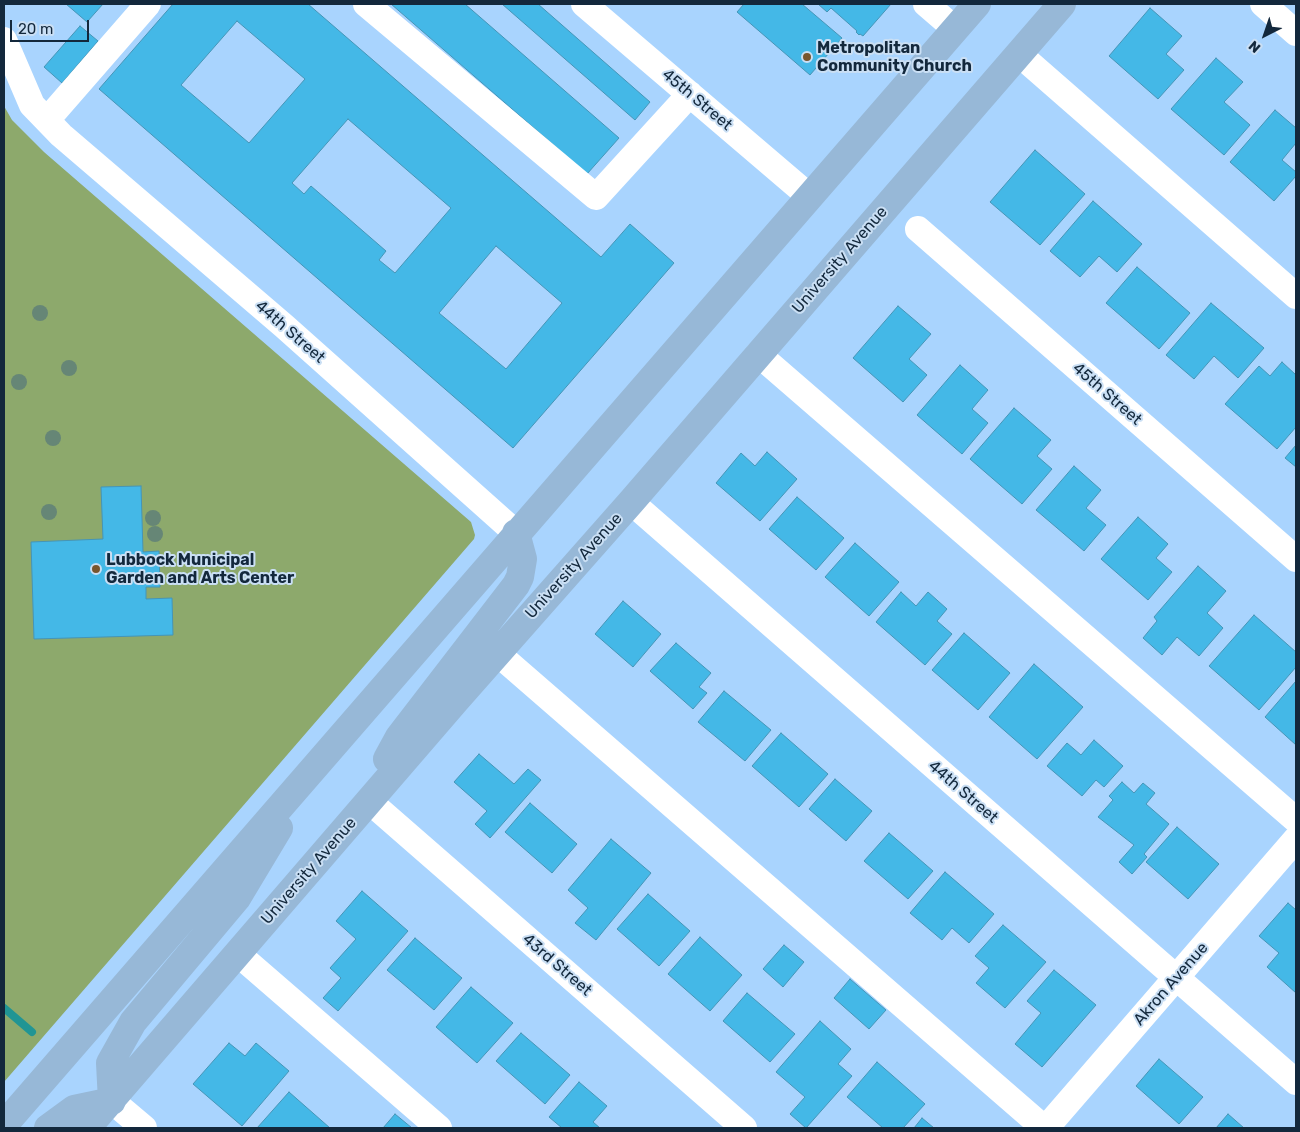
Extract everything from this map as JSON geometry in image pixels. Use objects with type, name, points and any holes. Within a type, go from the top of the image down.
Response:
[{"type":"main road","points":[[4,1124],[977,4]]},
{"type":"main road","name":"University Avenue","points":[[87,1128],[1062,4]]},
{"type":"main road","points":[[368,802],[381,770],[399,737],[516,585],[520,577],[522,559],[516,533]]},
{"type":"main road","points":[[48,1128],[74,1109],[112,1101],[110,1064],[133,1022],[237,898],[321,761]]},
{"type":"street","points":[[54,127],[148,4]]},
{"type":"street","points":[[366,4],[596,197],[690,94]]},
{"type":"street","name":"45th Street","points":[[584,4],[810,197]]},
{"type":"street","points":[[926,4],[955,29]]},
{"type":"street","points":[[1262,4],[1296,33]]},
{"type":"street","name":"44th Street","points":[[4,40],[32,105],[54,127],[284,326],[516,533]]},
{"type":"street","points":[[1019,54],[1296,296]]},
{"type":"street","name":"45th Street","points":[[918,229],[1296,558]]},
{"type":"street","points":[[758,354],[1296,820]]},
{"type":"street","name":"44th Street","points":[[631,502],[1296,1082]]},
{"type":"street","points":[[497,654],[1045,1128]]},
{"type":"street","name":"43rd Street","points":[[368,802],[744,1128]]},
{"type":"street","name":"Akron Avenue","points":[[1045,1128],[1296,840]]},
{"type":"street","points":[[238,954],[439,1128]]},
{"type":"street","points":[[112,1101],[144,1128]]},
{"type":"green space","points":[[4,106],[12,120],[44,152],[471,522],[475,535],[474,539],[4,1082]]},
{"type":"building","points":[[66,4],[103,4],[87,22]]},
{"type":"building","points":[[173,4],[308,4],[601,257],[630,224],[674,263],[513,448],[99,89]],"holes":[[[237,21],[305,79],[249,143],[181,85]],[[348,119],[451,208],[395,273],[379,260],[386,251],[311,186],[304,194],[292,183]],[[496,246],[562,303],[506,369],[439,313]]]},
{"type":"building","points":[[391,4],[465,4],[619,138],[587,174]]},
{"type":"building","points":[[502,4],[538,4],[650,102],[635,120]]},
{"type":"building","name":"Metropolitan Community Church","points":[[744,4],[802,4],[842,38],[810,75],[737,12]]},
{"type":"building","name":"Metropolitan Community Church","points":[[818,4],[891,4],[863,36],[859,35],[831,8],[827,12]]},
{"type":"building","points":[[1150,8],[1182,36],[1166,54],[1184,70],[1158,99],[1109,56]]},
{"type":"building","points":[[80,26],[98,41],[62,83],[44,67]]},
{"type":"building","points":[[1216,58],[1243,82],[1224,102],[1250,125],[1224,155],[1171,109]]},
{"type":"building","points":[[1275,110],[1296,128],[1296,143],[1282,160],[1296,172],[1296,176],[1274,201],[1230,162]]},
{"type":"building","points":[[1035,150],[1085,194],[1040,245],[990,202]]},
{"type":"building","points":[[1093,201],[1142,244],[1117,272],[1099,256],[1080,277],[1050,251]]},
{"type":"building","points":[[1137,267],[1190,313],[1159,349],[1106,303]]},
{"type":"building","points":[[1211,303],[1264,348],[1238,378],[1214,356],[1194,379],[1166,355]]},
{"type":"building","points":[[898,306],[931,334],[909,359],[927,375],[903,402],[853,358]]},
{"type":"building","points":[[1282,362],[1296,375],[1296,427],[1277,449],[1225,404],[1259,366],[1270,376]]},
{"type":"building","points":[[960,365],[988,390],[972,409],[988,423],[962,454],[917,415]]},
{"type":"building","points":[[1014,408],[1051,440],[1037,456],[1052,469],[1022,504],[970,459]]},
{"type":"building","points":[[1296,445],[1296,467],[1285,458]]},
{"type":"building","points":[[767,452],[797,479],[760,521],[716,483],[741,453],[755,466]]},
{"type":"building","points":[[1074,466],[1101,490],[1086,508],[1106,525],[1084,551],[1036,510]]},
{"type":"building","name":"Lubbock Municipal Garden and Arts Center","points":[[141,486],[143,552],[159,551],[160,587],[146,587],[146,599],[172,598],[173,635],[34,639],[31,542],[103,539],[101,487]]},
{"type":"building","points":[[797,497],[844,538],[816,570],[769,529]]},
{"type":"building","points":[[1138,517],[1168,544],[1156,558],[1172,572],[1148,600],[1101,559]]},
{"type":"building","points":[[855,543],[899,582],[869,616],[825,577]]},
{"type":"building","points":[[1198,566],[1226,591],[1207,613],[1223,628],[1199,656],[1177,637],[1162,655],[1143,638],[1157,621],[1154,617]]},
{"type":"building","points":[[901,592],[916,606],[928,592],[947,609],[937,621],[952,634],[925,665],[876,622]]},
{"type":"building","points":[[623,601],[661,634],[633,667],[595,634]]},
{"type":"building","points":[[1254,615],[1296,652],[1296,667],[1259,710],[1209,666]]},
{"type":"building","points":[[964,633],[1010,673],[978,710],[932,670]]},
{"type":"building","points":[[676,643],[711,673],[699,687],[707,693],[693,709],[650,671]]},
{"type":"building","points":[[1034,664],[1083,707],[1037,759],[989,717]]},
{"type":"building","points":[[1296,681],[1296,745],[1265,717]]},
{"type":"building","points":[[724,691],[771,730],[745,761],[698,722]]},
{"type":"building","points":[[781,733],[828,774],[799,807],[752,766]]},
{"type":"building","points":[[1094,740],[1123,766],[1104,787],[1096,780],[1082,796],[1047,766],[1067,743],[1081,755]]},
{"type":"building","points":[[479,754],[514,784],[528,769],[541,780],[490,838],[475,824],[487,811],[454,782]]},
{"type":"building","points":[[835,779],[872,811],[846,841],[809,809]]},
{"type":"building","points":[[1122,782],[1134,793],[1143,783],[1155,793],[1146,804],[1169,824],[1144,854],[1147,857],[1132,874],[1119,862],[1134,845],[1098,817],[1113,800],[1109,796]]},
{"type":"building","points":[[530,803],[577,844],[552,873],[505,832]]},
{"type":"building","points":[[1177,827],[1219,864],[1188,899],[1146,862]]},
{"type":"building","points":[[889,833],[933,871],[908,899],[864,861]]},
{"type":"building","points":[[611,839],[651,873],[596,940],[575,923],[588,908],[568,890]]},
{"type":"building","points":[[945,872],[994,914],[969,943],[952,928],[942,940],[910,913]]},
{"type":"building","points":[[362,891],[408,931],[338,1011],[323,998],[341,978],[330,968],[356,939],[336,921]]},
{"type":"building","points":[[648,894],[690,931],[659,966],[617,929]]},
{"type":"building","points":[[1288,903],[1296,910],[1296,993],[1267,967],[1279,953],[1259,936]]},
{"type":"building","points":[[1003,925],[1046,962],[1005,1008],[976,983],[989,968],[975,956]]},
{"type":"building","points":[[700,937],[742,975],[710,1011],[668,974]]},
{"type":"building","points":[[415,938],[462,978],[434,1010],[387,970]]},
{"type":"building","points":[[784,945],[804,962],[783,987],[763,969]]},
{"type":"building","points":[[1054,970],[1096,1005],[1042,1067],[1015,1044],[1041,1013],[1027,1001]]},
{"type":"building","points":[[850,979],[886,1010],[869,1029],[834,998]]},
{"type":"building","points":[[471,987],[513,1023],[477,1063],[436,1027]]},
{"type":"building","points":[[747,993],[795,1034],[770,1062],[723,1021]]},
{"type":"building","points":[[820,1021],[851,1049],[838,1064],[852,1076],[806,1128],[790,1114],[805,1097],[776,1072]]},
{"type":"building","points":[[521,1033],[570,1075],[545,1104],[496,1061]]},
{"type":"building","points":[[229,1043],[245,1056],[256,1043],[289,1071],[242,1126],[193,1084]]},
{"type":"building","points":[[1159,1059],[1203,1097],[1179,1124],[1136,1086]]},
{"type":"building","points":[[877,1062],[925,1104],[903,1128],[883,1128],[847,1097]]},
{"type":"building","points":[[579,1082],[607,1106],[593,1122],[600,1128],[562,1128],[549,1117]]},
{"type":"building","points":[[289,1092],[330,1128],[257,1128]]},
{"type":"building","points":[[395,1114],[412,1128],[383,1128]]},
{"type":"building","points":[[1228,1114],[1244,1128],[1216,1128]]},
{"type":"building","points":[[922,1118],[934,1128],[914,1128]]},
{"type":"waterway","points":[[4,1008],[32,1032]]},
{"type":"place","name":"Metropolitan Community Church","points":[[807,57]]},
{"type":"place","name":"Lubbock Municipal Garden and Arts Center","points":[[96,569]]}]
